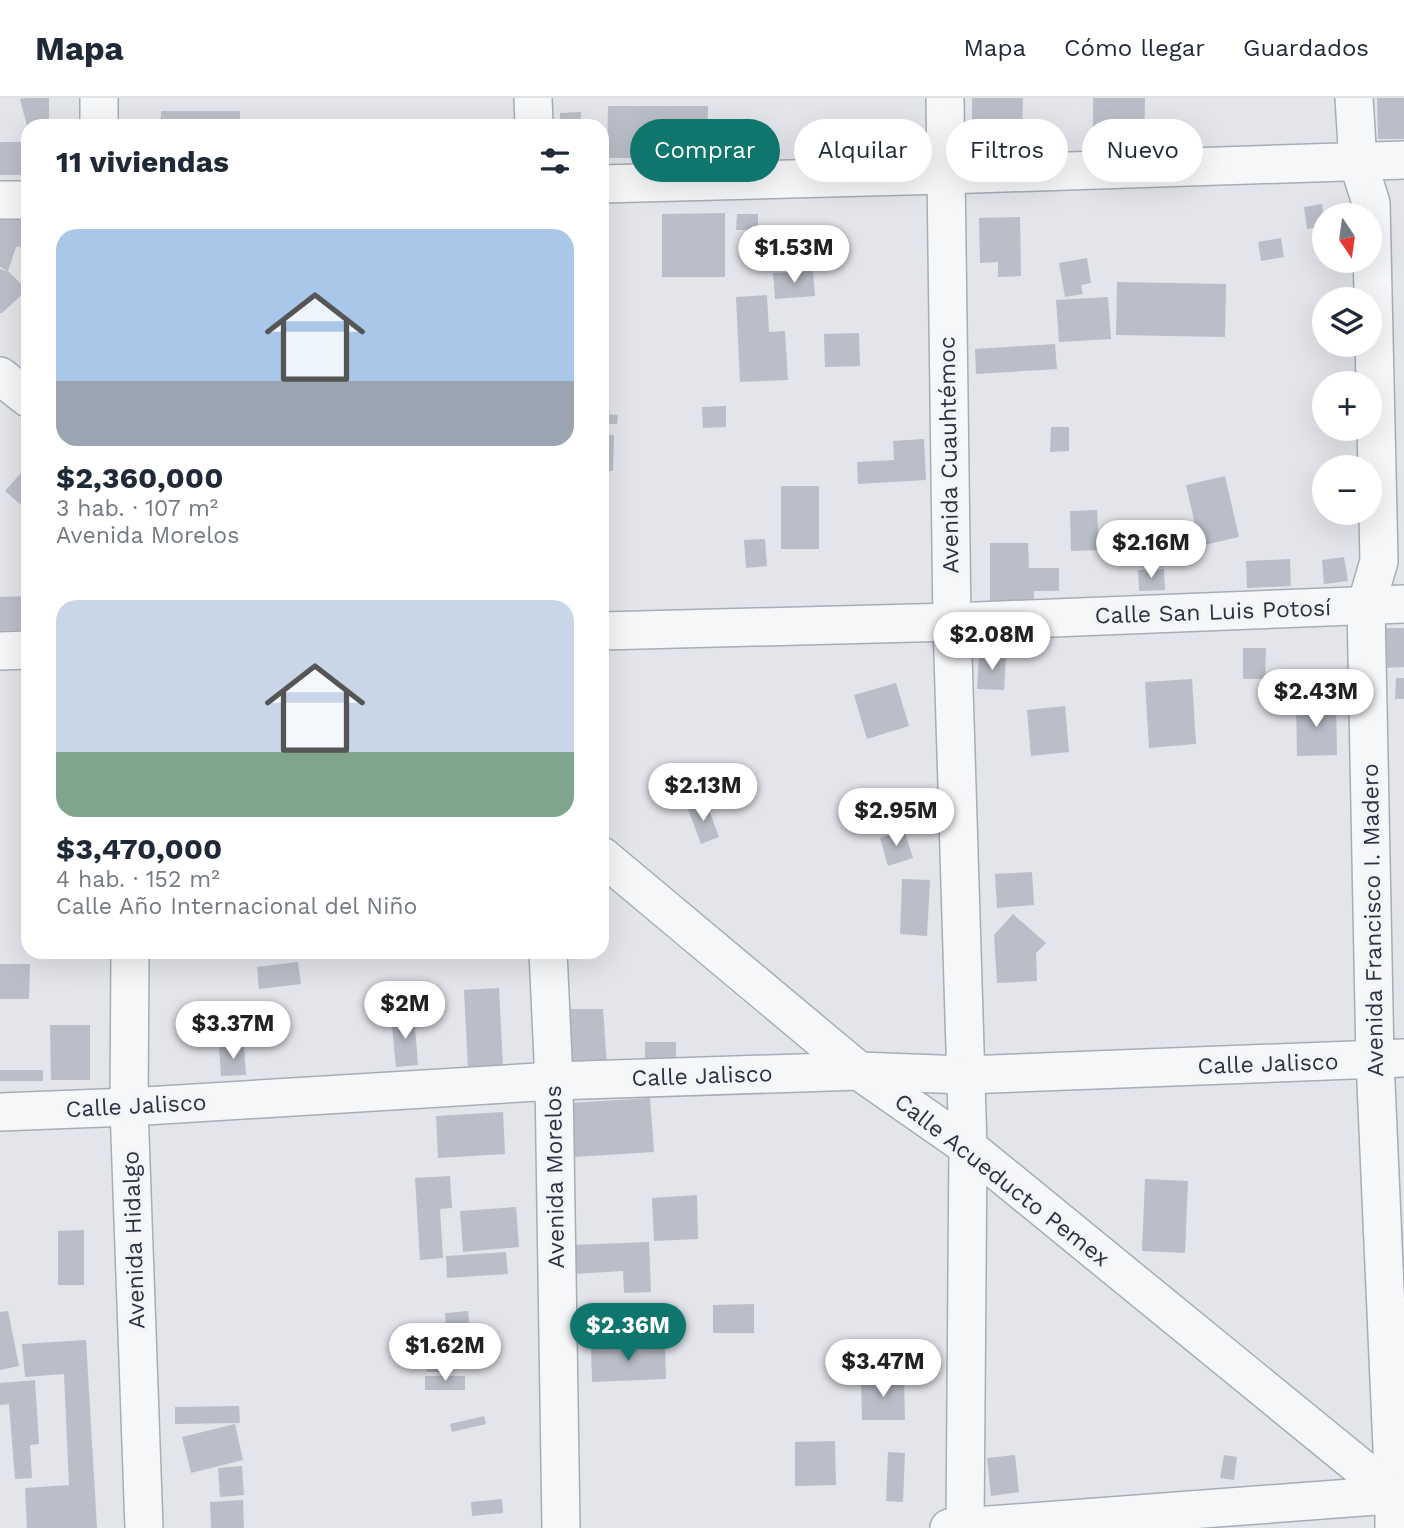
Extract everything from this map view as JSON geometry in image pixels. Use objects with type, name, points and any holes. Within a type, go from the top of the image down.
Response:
[{"type":"street","points":[[99,98],[99,119]]},
{"type":"street","points":[[533,98],[534,119]]},
{"type":"street","name":"Avenida Cuauhtémoc","points":[[945,98],[952,622],[968,1147],[965,1528]]},
{"type":"street","name":"Avenida Francisco I. Madero","points":[[1354,98],[1358,162],[1371,204],[1379,561],[1366,606],[1390,1059],[1399,1505]]},
{"type":"street","points":[[609,184],[945,176],[1404,160]]},
{"type":"street","points":[[0,200],[21,200]]},
{"type":"street","points":[[0,376],[21,392]]},
{"type":"street","name":"Calle San Luis Potosí","points":[[609,631],[952,622],[1404,604]]},
{"type":"street","points":[[0,651],[21,650]]},
{"type":"street","name":"Calle Acueducto Pemex","points":[[609,862],[859,1071],[968,1147],[1399,1505]]},
{"type":"street","name":"Avenida Hidalgo","points":[[130,959],[129,1107],[144,1528]]},
{"type":"street","name":"Avenida Morelos","points":[[548,959],[554,1081],[561,1528]]},
{"type":"street","name":"Calle Jalisco","points":[[0,1112],[129,1107],[554,1081],[859,1071],[965,1075],[1390,1059]]},
{"type":"street","points":[[949,1528],[1399,1505]]},
{"type":"building","points":[[49,98],[49,119],[25,119],[20,99]]},
{"type":"building","points":[[972,98],[1023,98],[1022,119],[972,119]]},
{"type":"building","points":[[1093,98],[1145,98],[1145,119],[1093,119]]},
{"type":"building","points":[[1377,98],[1404,98],[1404,139],[1378,139]]},
{"type":"building","points":[[608,106],[708,106],[708,119],[630,119],[630,158],[609,158]]},
{"type":"building","points":[[161,111],[240,111],[240,119],[161,119]]},
{"type":"building","points":[[581,112],[581,119],[560,119],[560,113]]},
{"type":"building","points":[[0,142],[21,142],[21,175],[0,175]]},
{"type":"building","points":[[1312,206],[1312,228],[1307,229],[1304,207]]},
{"type":"building","points":[[725,213],[725,277],[662,277],[662,214]]},
{"type":"building","points":[[21,214],[21,247],[16,247],[8,271],[0,267],[2,215]]},
{"type":"building","points":[[737,214],[758,214],[758,230],[736,230]]},
{"type":"building","points":[[1020,217],[1021,276],[998,277],[998,262],[980,263],[979,218]]},
{"type":"building","points":[[1281,238],[1284,257],[1261,261],[1258,242]]},
{"type":"building","points":[[1087,258],[1091,283],[1081,285],[1083,294],[1065,297],[1059,263]]},
{"type":"building","points":[[0,269],[8,271],[21,284],[21,296],[2,313],[0,313]]},
{"type":"building","points":[[813,271],[815,296],[775,299],[773,273]]},
{"type":"building","points":[[1117,282],[1226,284],[1225,337],[1116,335]]},
{"type":"building","points":[[767,295],[769,332],[785,331],[788,380],[740,382],[736,297]]},
{"type":"building","points":[[1108,297],[1111,339],[1059,342],[1056,300]]},
{"type":"building","points":[[859,333],[860,366],[825,367],[824,334]]},
{"type":"building","points":[[1055,344],[1057,369],[976,374],[975,349]]},
{"type":"building","points":[[726,406],[726,427],[703,428],[702,407]]},
{"type":"building","points":[[609,414],[618,415],[617,424],[609,424]]},
{"type":"building","points":[[1051,427],[1069,427],[1069,451],[1050,452]]},
{"type":"building","points":[[609,435],[614,435],[613,471],[609,471]]},
{"type":"building","points":[[924,439],[926,480],[858,484],[857,462],[894,460],[893,441]]},
{"type":"building","points":[[21,473],[21,505],[5,491]]},
{"type":"building","points":[[1225,476],[1239,537],[1200,546],[1186,485]]},
{"type":"building","points":[[781,486],[819,486],[819,549],[781,549]]},
{"type":"building","points":[[1097,510],[1099,550],[1071,551],[1070,511]]},
{"type":"building","points":[[765,539],[767,566],[746,568],[744,540]]},
{"type":"building","points":[[990,543],[1028,543],[1029,568],[1059,568],[1059,591],[1034,591],[1034,603],[990,603]]},
{"type":"building","points":[[1344,557],[1348,581],[1324,584],[1322,560]]},
{"type":"building","points":[[1290,559],[1291,586],[1247,588],[1246,561]]},
{"type":"building","points":[[1164,569],[1165,590],[1139,591],[1138,570]]},
{"type":"building","points":[[21,596],[21,630],[0,631],[0,597]]},
{"type":"building","points":[[1384,628],[1404,628],[1404,667],[1384,668]]},
{"type":"building","points":[[1243,648],[1266,648],[1265,679],[1243,679]]},
{"type":"building","points":[[979,655],[1006,656],[1004,690],[977,689]]},
{"type":"building","points":[[1396,678],[1404,678],[1404,699],[1395,699]]},
{"type":"building","points":[[1192,679],[1196,744],[1149,748],[1145,682]]},
{"type":"building","points":[[896,683],[909,726],[867,739],[854,695]]},
{"type":"building","points":[[1336,702],[1337,755],[1297,756],[1296,703]]},
{"type":"building","points":[[1065,706],[1069,752],[1031,756],[1027,710]]},
{"type":"building","points":[[706,802],[719,837],[701,844],[688,809]]},
{"type":"building","points":[[904,830],[913,858],[888,866],[880,838]]},
{"type":"building","points":[[1032,872],[1034,905],[997,908],[995,874]]},
{"type":"building","points":[[902,879],[930,880],[927,936],[900,934]]},
{"type":"building","points":[[1013,914],[1046,943],[1036,953],[1037,981],[997,983],[994,935]]},
{"type":"building","points":[[298,962],[301,984],[259,989],[257,967]]},
{"type":"building","points":[[0,964],[30,964],[29,999],[0,999]]},
{"type":"building","points":[[499,988],[503,1067],[468,1069],[464,990]]},
{"type":"building","points":[[559,1009],[603,1009],[607,1067],[561,1069]]},
{"type":"building","points":[[414,1015],[418,1065],[396,1067],[391,1017]]},
{"type":"building","points":[[50,1025],[90,1025],[90,1080],[51,1080]]},
{"type":"building","points":[[645,1042],[676,1042],[676,1060],[645,1060]]},
{"type":"building","points":[[244,1045],[246,1075],[221,1076],[219,1047]]},
{"type":"building","points":[[0,1070],[43,1070],[43,1081],[0,1081]]},
{"type":"building","points":[[650,1098],[654,1152],[574,1157],[570,1103]]},
{"type":"building","points":[[503,1112],[505,1154],[438,1158],[436,1116]]},
{"type":"building","points":[[450,1176],[452,1208],[440,1209],[443,1258],[420,1260],[415,1178]]},
{"type":"building","points":[[1145,1179],[1188,1181],[1185,1253],[1142,1251]]},
{"type":"building","points":[[697,1195],[698,1239],[654,1241],[652,1198]]},
{"type":"building","points":[[516,1207],[519,1247],[463,1252],[460,1211]]},
{"type":"building","points":[[84,1230],[84,1285],[58,1285],[58,1231]]},
{"type":"building","points":[[649,1242],[651,1292],[624,1293],[623,1271],[573,1274],[572,1245]]},
{"type":"building","points":[[506,1252],[508,1274],[447,1278],[446,1256]]},
{"type":"building","points":[[754,1304],[754,1333],[713,1333],[713,1305]]},
{"type":"building","points":[[8,1311],[19,1366],[0,1370],[0,1312]]},
{"type":"building","points":[[468,1311],[471,1340],[447,1342],[445,1313]]},
{"type":"building","points":[[86,1340],[97,1528],[27,1528],[25,1488],[69,1485],[64,1374],[25,1377],[22,1344]]},
{"type":"building","points":[[665,1345],[666,1379],[592,1382],[591,1347]]},
{"type":"building","points":[[427,1357],[450,1357],[450,1372],[427,1372]]},
{"type":"building","points":[[425,1376],[465,1376],[465,1390],[425,1390]]},
{"type":"building","points":[[861,1378],[904,1378],[905,1420],[862,1420]]},
{"type":"building","points":[[35,1380],[39,1444],[30,1445],[32,1478],[15,1479],[9,1404],[0,1405],[0,1383]]},
{"type":"building","points":[[239,1406],[240,1423],[175,1424],[175,1407]]},
{"type":"building","points":[[484,1416],[486,1424],[452,1432],[450,1424]]},
{"type":"building","points":[[235,1424],[243,1460],[191,1473],[182,1437]]},
{"type":"building","points":[[835,1441],[836,1485],[795,1486],[795,1442]]},
{"type":"building","points":[[888,1452],[905,1453],[903,1502],[886,1501]]},
{"type":"building","points":[[1015,1455],[1019,1492],[991,1496],[987,1458]]},
{"type":"building","points":[[1224,1455],[1237,1457],[1234,1480],[1220,1478]]},
{"type":"building","points":[[242,1466],[244,1495],[220,1497],[218,1468]]},
{"type":"building","points":[[502,1499],[503,1513],[472,1516],[471,1502]]},
{"type":"building","points":[[243,1500],[244,1528],[211,1528],[210,1502]]}]
